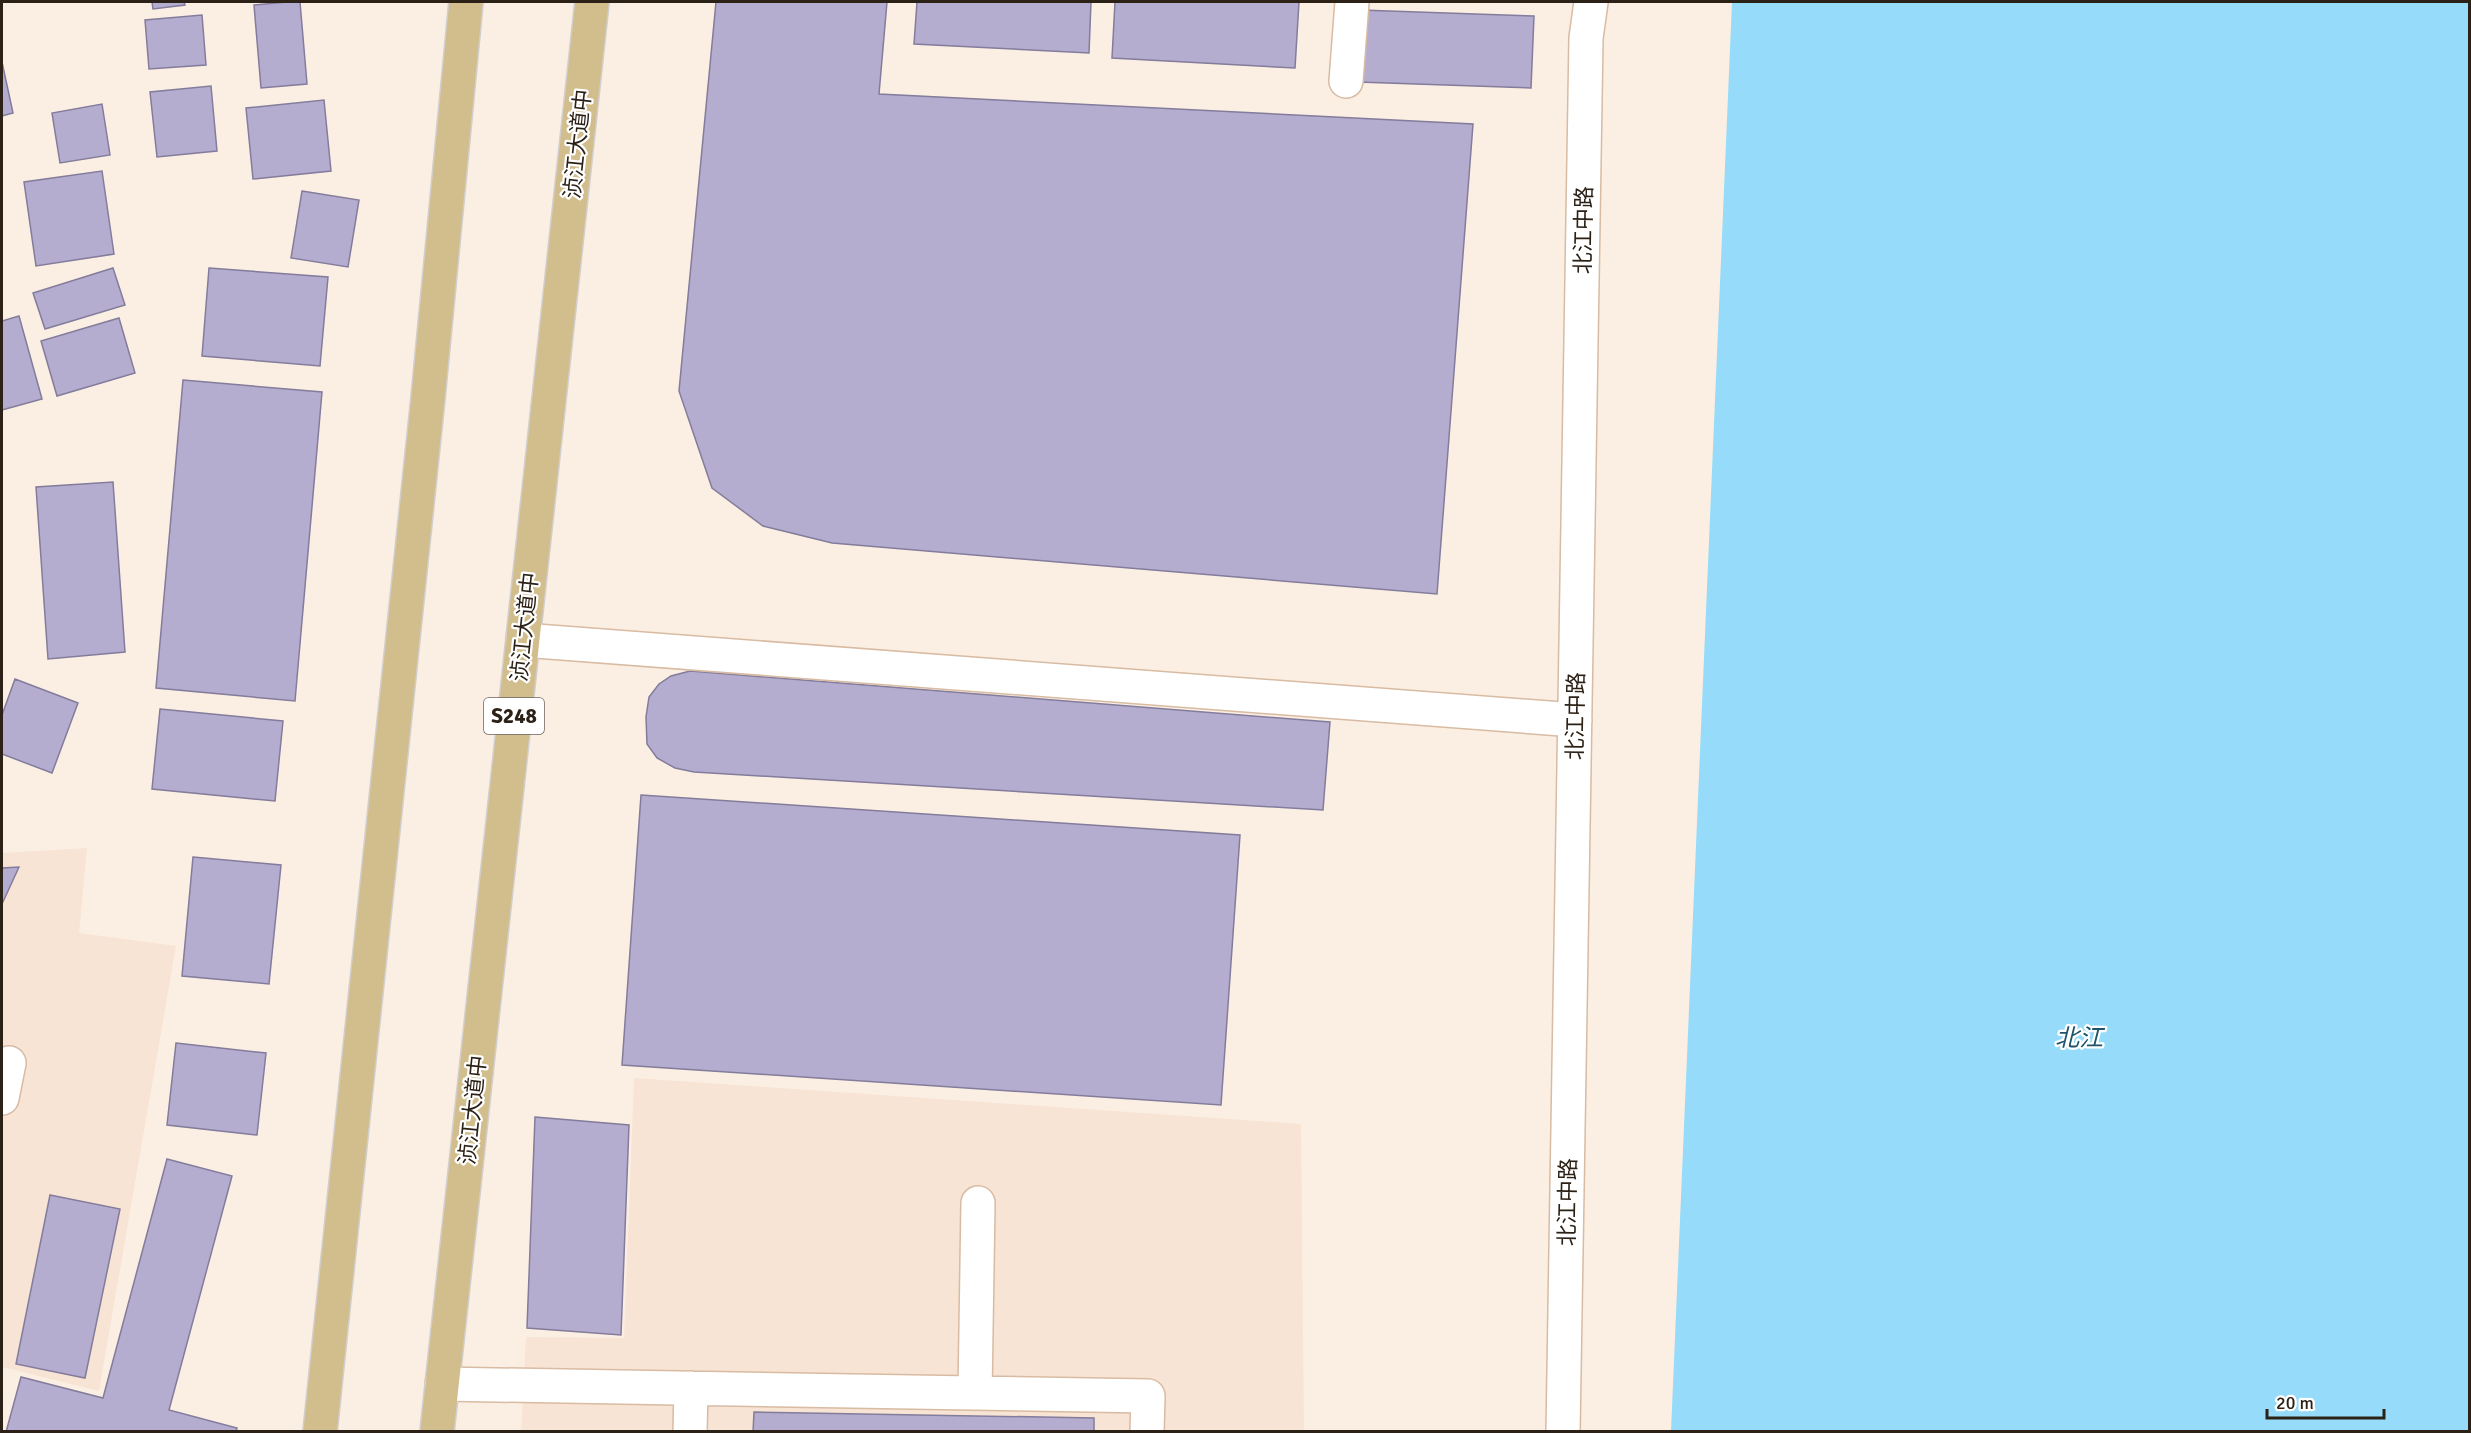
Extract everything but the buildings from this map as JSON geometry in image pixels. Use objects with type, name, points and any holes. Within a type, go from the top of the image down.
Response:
[{"type":"main road","points":[[320,1431],[427,410],[466,2]]},
{"type":"main road","name":"浈江大道中","points":[[437,1431],[592,2]]},
{"type":"street","points":[[1346,81],[1352,2]]},
{"type":"street","name":"北江中路","points":[[1563,1431],[1586,38],[1591,2]]},
{"type":"street","points":[[523,640],[1575,720]]},
{"type":"street","points":[[2,1098],[9,1063]]},
{"type":"street","points":[[975,1393],[978,1203]]},
{"type":"street","points":[[442,1384],[1148,1396],[1147,1431]]},
{"type":"street","points":[[690,1431],[691,1388]]},
{"type":"shaded area","points":[[87,848],[79,933],[176,946],[99,1391],[2,1367],[2,853]]},
{"type":"shaded area","points":[[634,1078],[1301,1124],[1304,1431],[521,1432],[526,1337],[624,1338]]},
{"type":"water","name":"北江","points":[[1732,2],[2469,2],[2469,1431],[1671,1431]]}]
